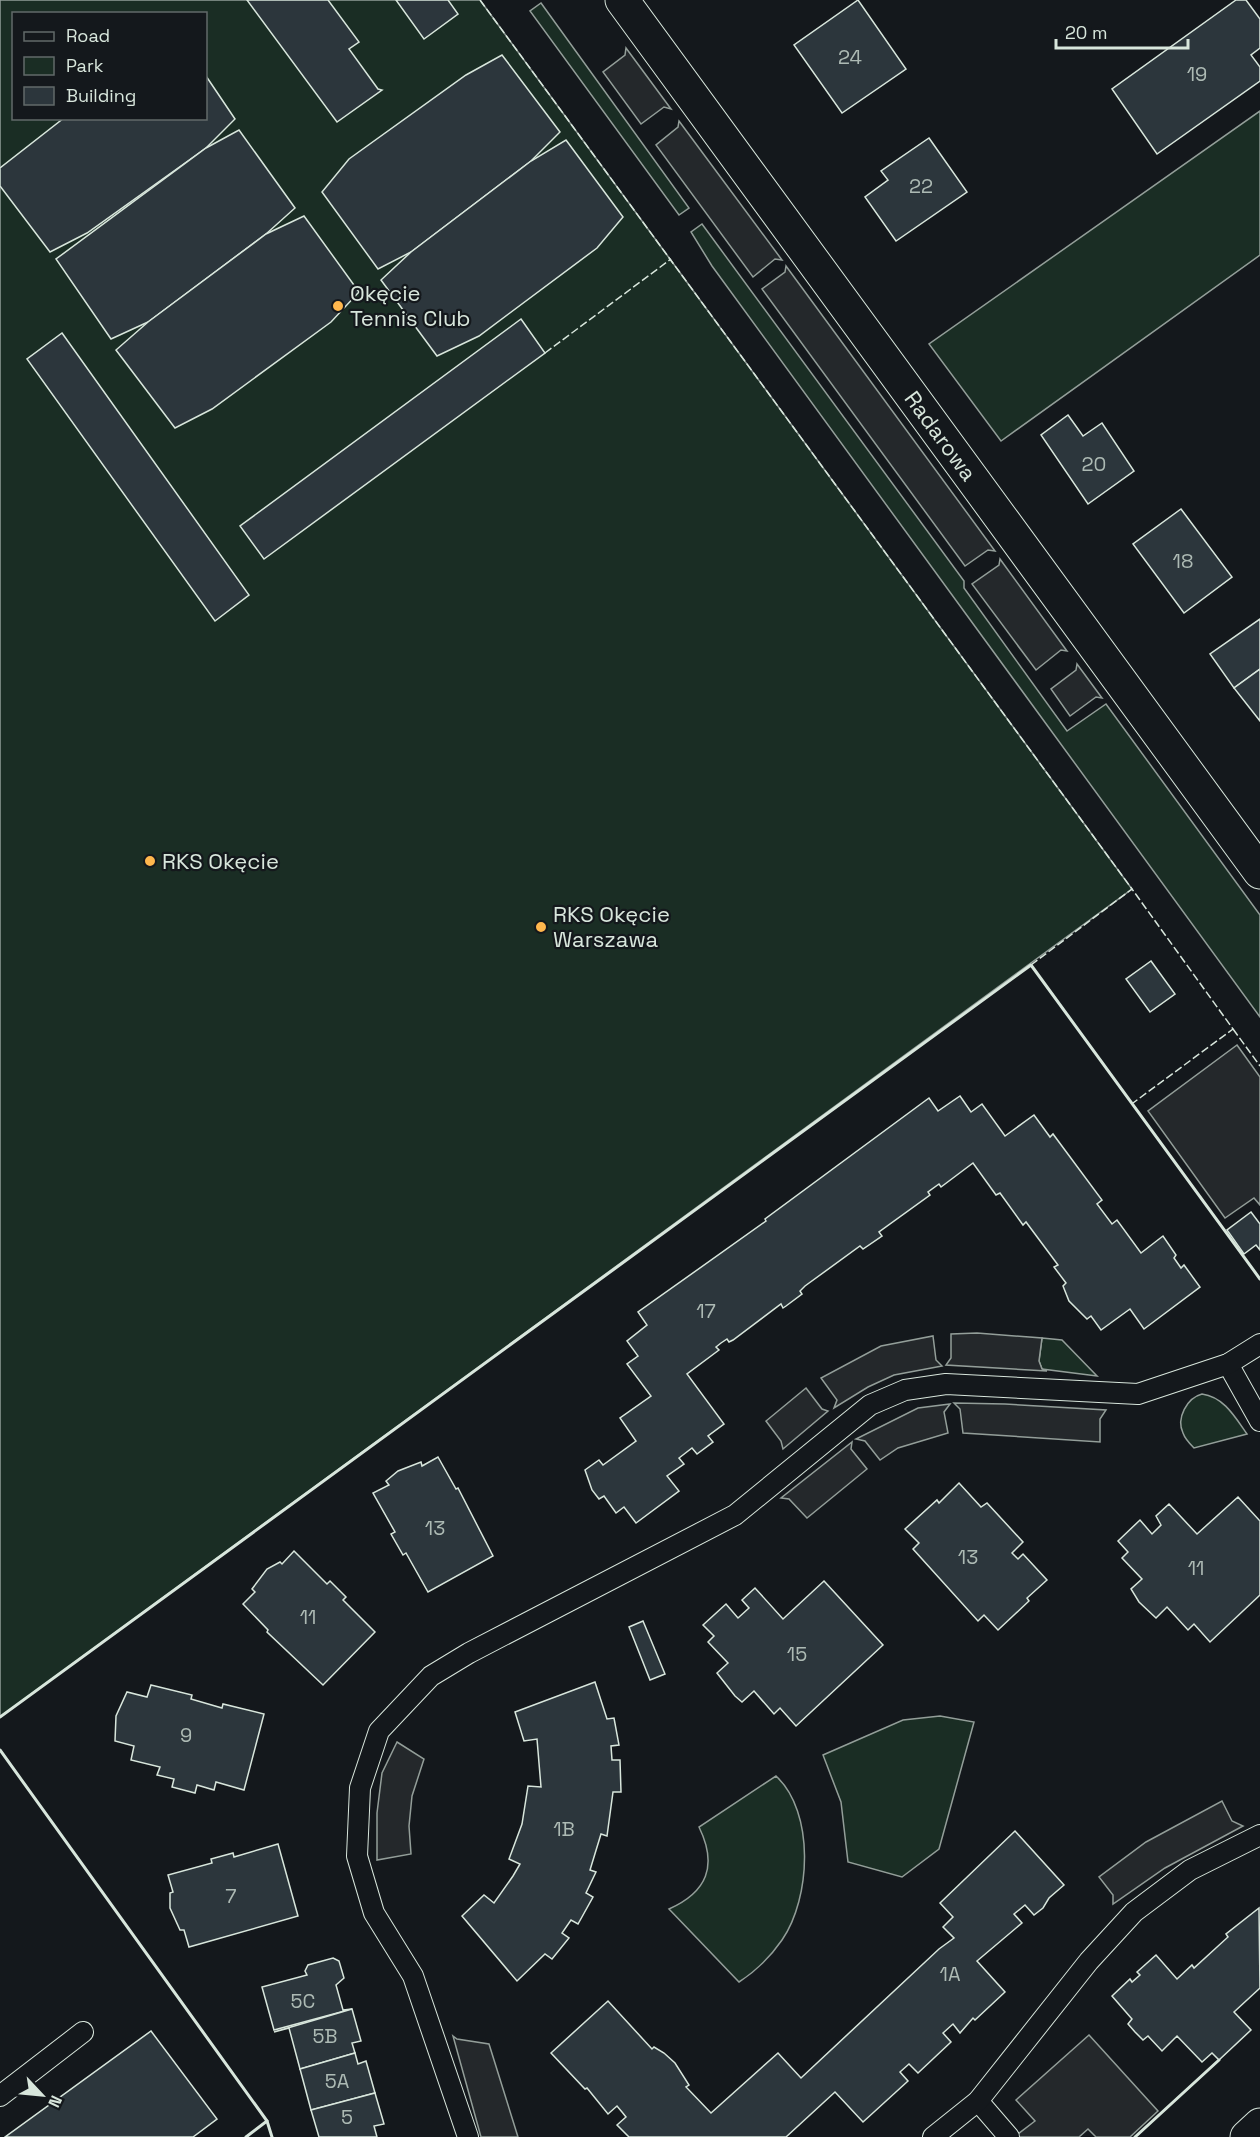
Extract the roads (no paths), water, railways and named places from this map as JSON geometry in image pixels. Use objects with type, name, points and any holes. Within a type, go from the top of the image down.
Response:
[{"type":"street","name":"Radarowa","points":[[622,0],[1260,872]]},
{"type":"street","points":[[1247,2137],[1260,2125]]},
{"type":"lane","points":[[468,2137],[413,1976],[374,1913],[357,1856],[360,1788],[379,1731],[431,1676],[735,1515],[870,1405],[905,1390],[946,1384],[1138,1394],[1228,1364],[1260,1344]]},
{"type":"lane","points":[[1228,1364],[1260,1421]]},
{"type":"lane","points":[[933,2137],[978,2101],[1089,1961],[1134,1912],[1190,1870],[1260,1835]]},
{"type":"lane","points":[[0,2096],[83,2032]]},
{"type":"lane","points":[[978,2101],[1009,2137]]},
{"type":"place","name":"Okęcie Tennis Club","points":[[338,306]]},
{"type":"place","name":"RKS Okęcie","points":[[150,861]]},
{"type":"place","name":"RKS Okęcie Warszawa","points":[[541,927]]}]
